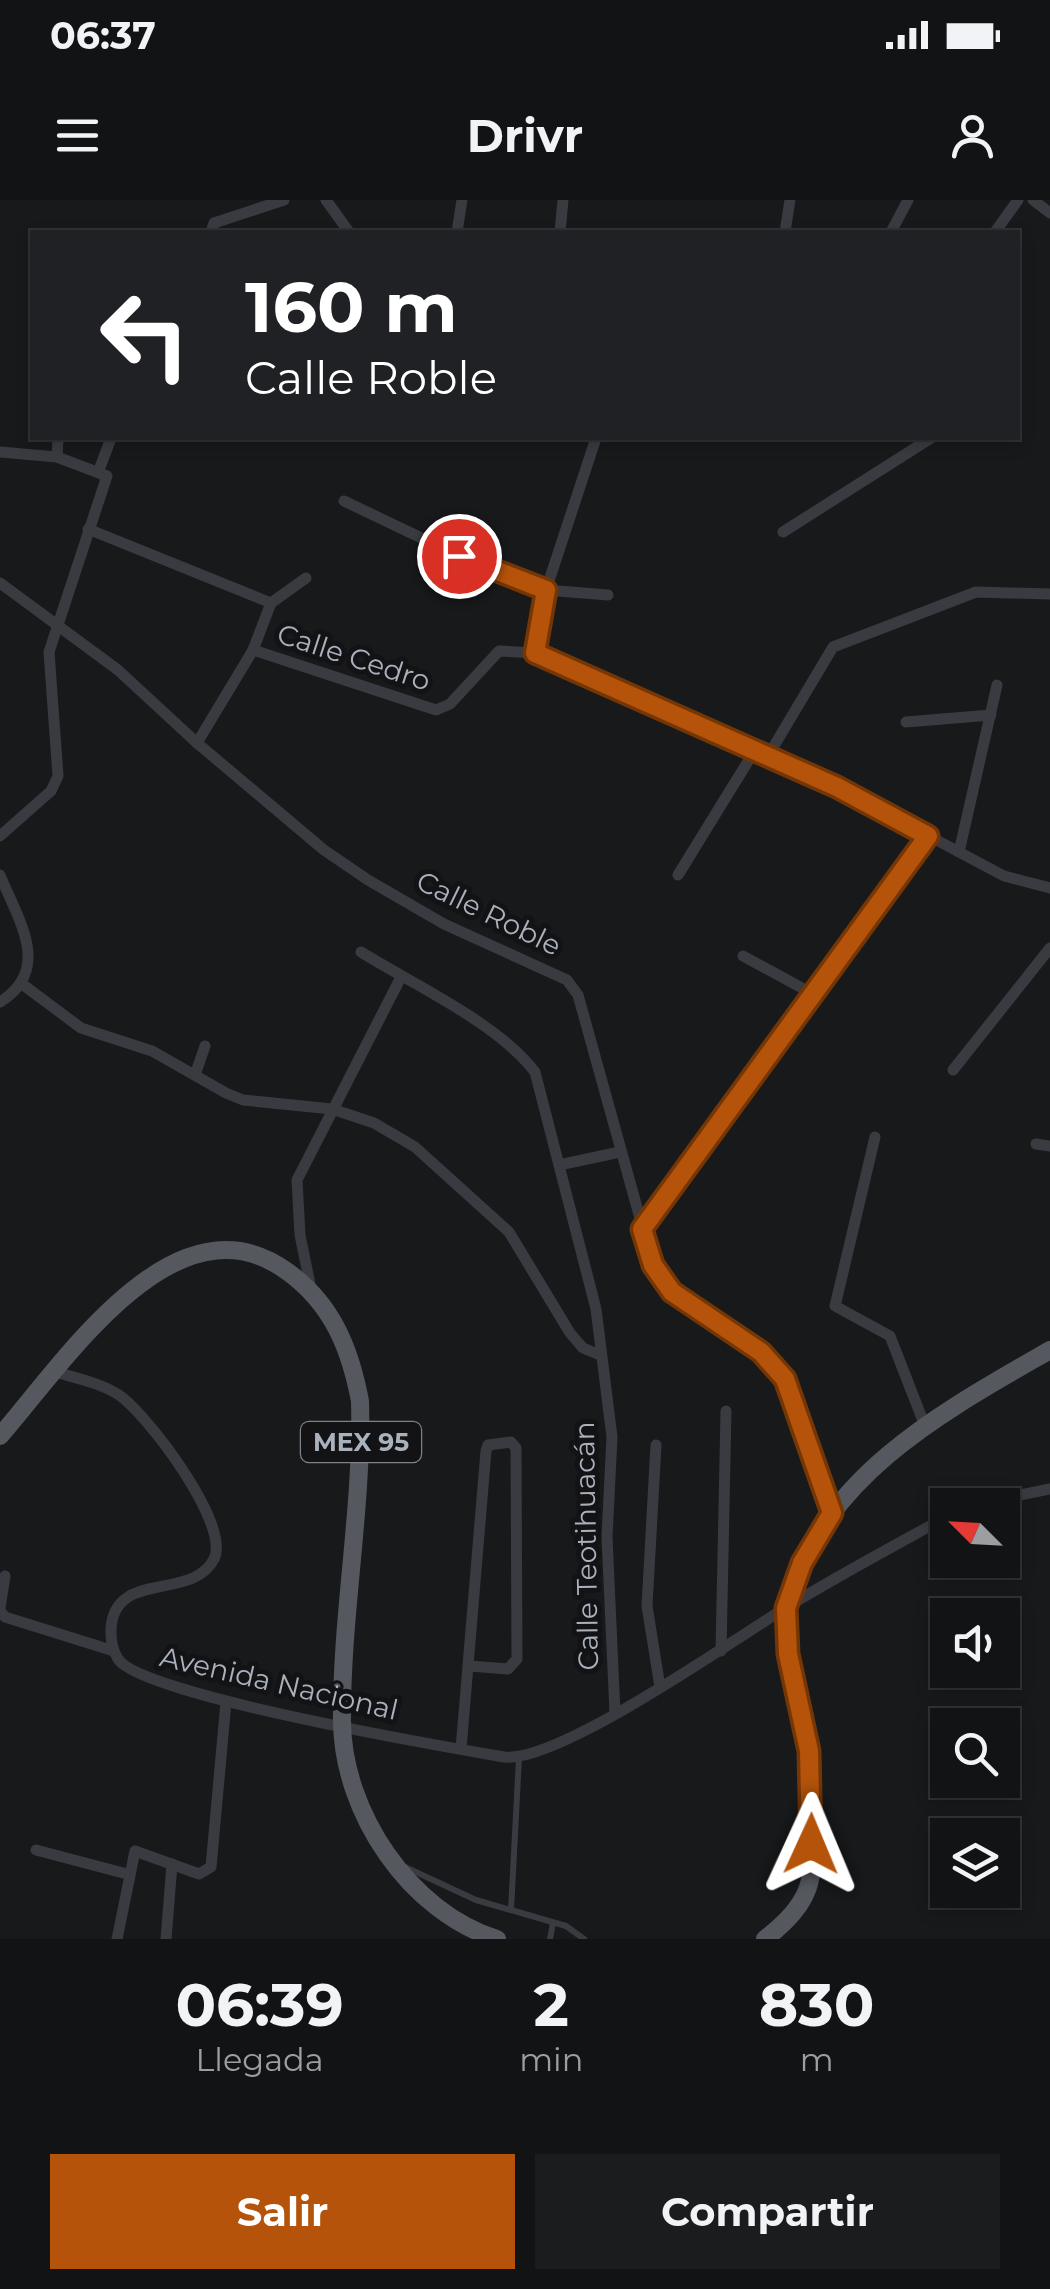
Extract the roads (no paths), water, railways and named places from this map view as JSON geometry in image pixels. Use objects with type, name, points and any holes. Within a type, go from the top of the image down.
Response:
[{"type":"main road","name":"MEX 95","points":[[3,1426],[147,1278],[195,1252],[219,1249],[255,1254],[311,1289],[342,1336],[360,1402],[342,1724],[352,1782],[393,1861],[432,1905],[498,1939]]},
{"type":"main road","points":[[765,1939],[791,1918],[810,1882],[809,1751],[788,1654],[786,1608],[802,1563],[832,1513],[868,1473],[925,1426],[1050,1350]]},
{"type":"street","points":[[212,230],[214,223],[284,200]]},
{"type":"street","points":[[326,200],[348,230]]},
{"type":"street","points":[[457,230],[462,200]]},
{"type":"street","points":[[560,230],[563,200]]},
{"type":"street","points":[[785,230],[790,200]]},
{"type":"street","points":[[893,230],[908,200]]},
{"type":"street","points":[[996,230],[1018,200]]},
{"type":"street","points":[[1033,200],[1050,214]]},
{"type":"street","points":[[57,458],[58,440]]},
{"type":"street","points":[[0,836],[51,791],[58,776],[60,762],[49,652],[88,529],[111,440]]},
{"type":"street","points":[[595,440],[546,590],[535,653],[761,753],[1004,876],[1050,888]]},
{"type":"street","points":[[783,532],[928,440]]},
{"type":"street","points":[[0,452],[57,458],[103,473]]},
{"type":"street","points":[[344,500],[459,556],[546,590],[608,595]]},
{"type":"street","points":[[88,529],[272,603]]},
{"type":"street","points":[[197,743],[253,650],[272,603],[306,578]]},
{"type":"street","name":"Calle Roble","points":[[0,583],[54,627],[118,670],[324,850],[460,932],[554,970],[567,980],[578,995],[653,1265],[672,1292],[761,1352],[785,1379],[832,1513]]},
{"type":"street","points":[[678,875],[832,647],[976,592],[1050,594]]},
{"type":"street","name":"Calle Cedro","points":[[253,650],[436,710],[450,704],[499,651],[535,653]]},
{"type":"street","points":[[959,852],[997,685]]},
{"type":"street","points":[[906,722],[991,715]]},
{"type":"street","points":[[642,1229],[928,836]]},
{"type":"street","points":[[0,874],[31,952],[30,970],[22,984],[0,1002]]},
{"type":"street","points":[[953,1070],[1050,948]]},
{"type":"street","name":"Calle Teotihuacán","points":[[361,952],[462,1013],[526,1060],[535,1072],[596,1309],[612,1437],[607,1537],[615,1713]]},
{"type":"street","points":[[742,956],[813,994]]},
{"type":"street","points":[[311,1289],[300,1235],[297,1180],[401,977]]},
{"type":"street","points":[[22,984],[81,1028],[106,1033],[243,1100],[332,1109],[374,1124],[416,1147],[509,1232],[570,1333],[583,1348],[600,1356]]},
{"type":"street","points":[[195,1075],[205,1046]]},
{"type":"street","points":[[875,1137],[835,1306],[890,1336],[925,1426]]},
{"type":"street","points":[[1036,1144],[1050,1146]]},
{"type":"street","points":[[559,1165],[620,1152]]},
{"type":"street","points":[[55,1372],[122,1397],[206,1506],[216,1527],[218,1545],[203,1574],[184,1583],[132,1593],[120,1605],[112,1623],[114,1652]]},
{"type":"street","points":[[721,1650],[726,1410]]},
{"type":"street","points":[[461,1749],[486,1451],[488,1445],[510,1442],[516,1448],[516,1659],[508,1669],[470,1666]]},
{"type":"street","points":[[656,1445],[647,1606],[660,1687]]},
{"type":"street","points":[[1020,1495],[1050,1489]]},
{"type":"street","points":[[520,1758],[615,1713],[786,1608],[930,1526]]},
{"type":"street","points":[[0,1609],[5,1576]]},
{"type":"street","name":"Avenida Nacional","points":[[0,1609],[4,1617],[114,1652],[135,1674],[226,1702],[520,1758]]},
{"type":"street","points":[[117,1939],[134,1851],[199,1874],[211,1866],[226,1702]]},
{"type":"street","points":[[36,1850],[127,1874]]},
{"type":"street","points":[[166,1939],[172,1864]]},
{"type":"lane","points":[[511,1910],[520,1758]]},
{"type":"lane","points":[[393,1861],[476,1900],[552,1923],[584,1939]]},
{"type":"lane","points":[[550,1939],[552,1923]]}]
